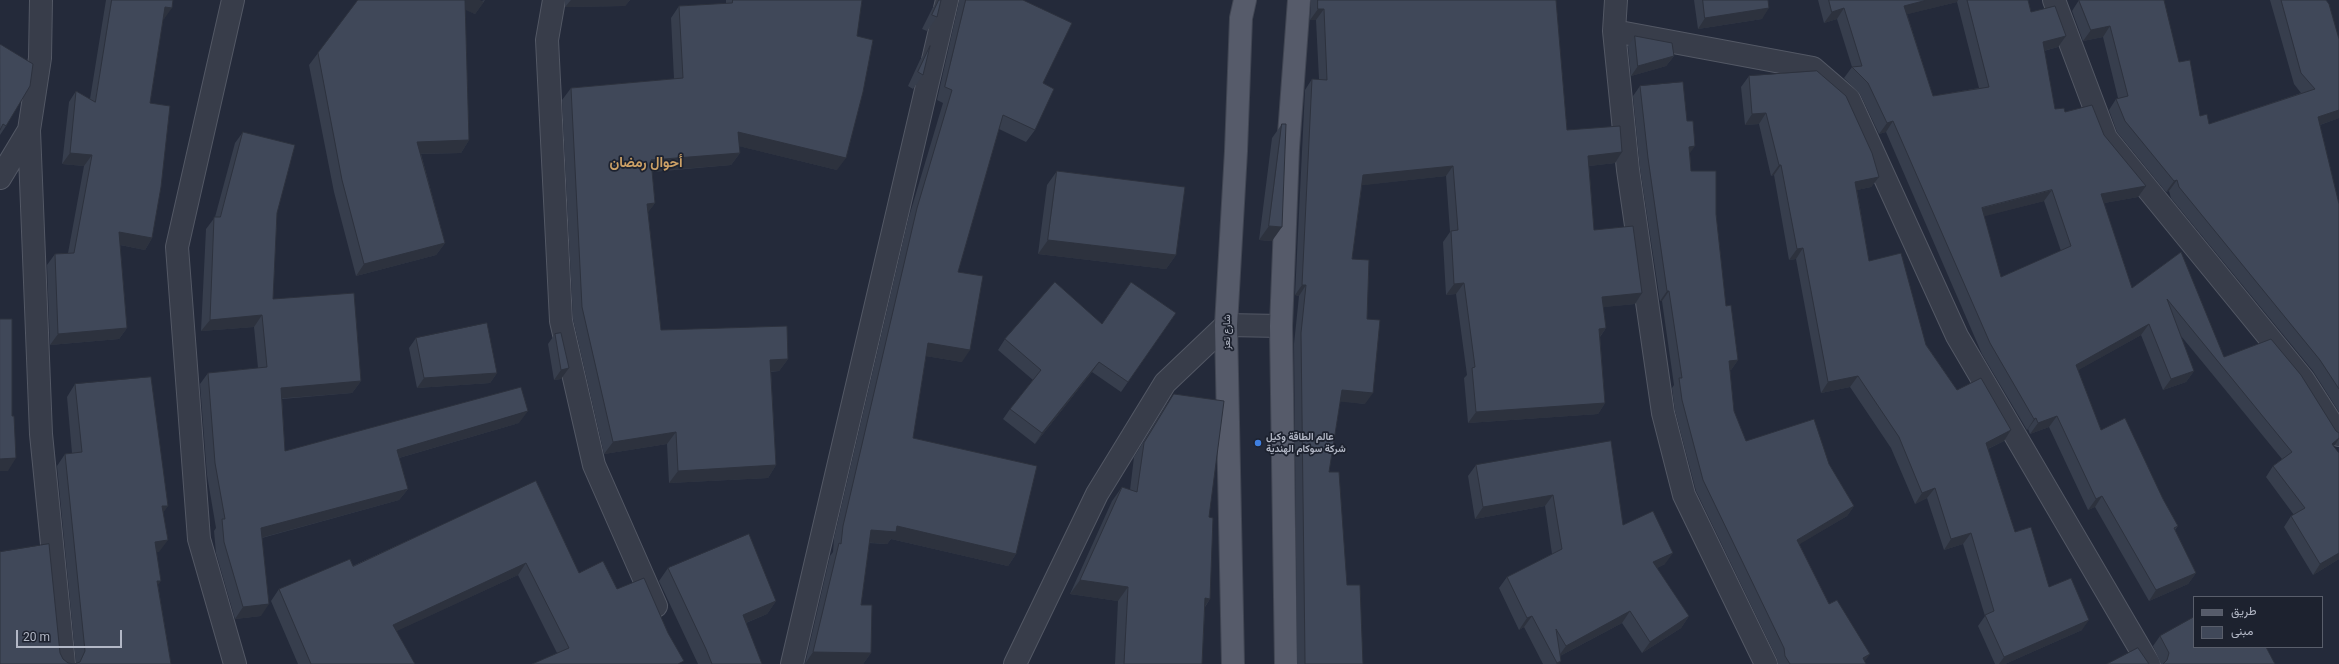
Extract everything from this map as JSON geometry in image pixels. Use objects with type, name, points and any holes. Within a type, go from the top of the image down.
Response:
[{"type":"main road","name":"شارع تعز","points":[[1233,664],[1226,325],[1236,151],[1241,18],[1245,0]]},
{"type":"main road","points":[[1286,664],[1280,326],[1288,148],[1298,0]]},
{"type":"street","points":[[41,0],[40,58],[29,130],[41,434],[64,664]]},
{"type":"street","points":[[233,0],[176,247],[199,539],[235,664]]},
{"type":"street","points":[[554,0],[547,40],[561,321],[594,465],[664,626]]},
{"type":"street","points":[[792,664],[948,0]]},
{"type":"street","points":[[1616,0],[1614,31],[1628,170],[1663,413],[1684,495],[1766,664]]},
{"type":"street","points":[[2054,0],[2106,138],[2303,379],[2339,435]]},
{"type":"street","points":[[1614,31],[1813,68],[1849,99],[1957,336],[2149,664]]},
{"type":"street","points":[[0,178],[29,130]]},
{"type":"street","points":[[1016,664],[1097,494],[1165,383],[1226,325],[1280,326]]},
{"type":"building","points":[[112,0],[173,0],[172,8],[165,7],[150,103],[170,106],[161,187],[152,238],[119,232],[127,328],[58,334],[55,254],[74,253],[92,155],[70,153],[76,91],[95,102]]},
{"type":"building","points":[[358,0],[465,0],[469,140],[417,142],[445,243],[364,264],[342,180],[318,53]]},
{"type":"building","points":[[733,0],[862,0],[857,36],[873,40],[863,92],[846,158],[738,132],[740,153],[651,160],[655,203],[647,204],[661,330],[787,326],[788,359],[770,360],[776,465],[678,471],[676,432],[613,442],[582,307],[571,88],[683,78],[679,6],[732,3]]},
{"type":"building","points":[[939,0],[941,0],[937,17],[932,15]]},
{"type":"building","points":[[966,0],[1023,0],[1072,23],[1043,83],[1054,89],[1035,130],[1003,115],[958,272],[983,276],[970,350],[928,343],[913,438],[1037,466],[1016,554],[897,526],[896,532],[871,530],[861,605],[872,605],[871,653],[813,652],[839,543],[841,544],[843,526],[917,208],[952,90],[945,87]]},
{"type":"building","points":[[1318,0],[1556,0],[1567,130],[1620,126],[1622,152],[1588,156],[1594,230],[1633,226],[1642,293],[1602,297],[1606,328],[1599,329],[1605,403],[1476,412],[1472,368],[1475,367],[1464,283],[1454,284],[1451,231],[1458,230],[1453,166],[1363,175],[1352,259],[1369,260],[1367,319],[1380,320],[1373,393],[1342,390],[1329,472],[1339,472],[1347,585],[1360,585],[1363,664],[1305,664],[1301,333],[1306,285],[1302,285],[1312,79],[1327,80],[1324,9],[1318,9]]},
{"type":"building","points":[[1703,0],[1768,0],[1769,8],[1705,18]]},
{"type":"building","points":[[1829,0],[1927,0],[1904,6],[1933,96],[1989,87],[1967,0],[2028,0],[2031,12],[2055,6],[2066,36],[2043,42],[2055,109],[2064,108],[2065,112],[2092,105],[2104,135],[2146,186],[2101,194],[2132,288],[2181,252],[2224,357],[2271,339],[2301,375],[2336,431],[2339,433],[2339,438],[2332,444],[2339,453],[2339,553],[2320,564],[2291,516],[2305,508],[2273,466],[2292,452],[2167,299],[2194,371],[2171,379],[2149,324],[2076,365],[2101,430],[2125,418],[2163,499],[2178,526],[2174,528],[2196,573],[2156,590],[2102,496],[2096,499],[2057,416],[2038,423],[2036,418],[2034,419],[1990,343],[1893,121],[1887,123],[1868,83],[1852,67],[1862,66],[1844,8],[1832,12]],"holes":[[[2052,190],[2071,246],[2001,277],[1982,208]]]},
{"type":"building","points":[[2079,0],[2164,0],[2179,62],[2190,60],[2200,116],[2207,114],[2209,124],[2315,89],[2301,73],[2281,0],[2326,0],[2329,4],[2339,39],[2339,110],[2318,117],[2339,204],[2339,389],[2320,360],[2179,187],[2177,180],[2174,181],[2125,121],[2116,99],[2128,96],[2110,26],[2091,30]]},
{"type":"building","points":[[1635,36],[1672,43],[1674,56],[1638,66]]},
{"type":"building","points":[[0,44],[33,64],[30,86],[6,126],[3,124],[0,130]]},
{"type":"building","points":[[930,46],[923,75],[918,72]]},
{"type":"building","points":[[1817,71],[1846,96],[1872,153],[1879,177],[1855,182],[1869,261],[1901,253],[1926,345],[1957,390],[1981,378],[2011,430],[1986,443],[2015,532],[2031,527],[2049,587],[2071,578],[2089,620],[2004,657],[1985,615],[1994,611],[1971,533],[1951,539],[1935,488],[1922,493],[1899,437],[1858,376],[1828,382],[1803,248],[1797,249],[1781,165],[1779,165],[1766,113],[1752,114],[1749,76]]},
{"type":"building","points":[[1683,82],[1687,121],[1693,121],[1695,146],[1689,147],[1691,171],[1716,171],[1716,214],[1726,306],[1731,305],[1738,360],[1729,361],[1734,411],[1746,441],[1814,419],[1829,464],[1854,506],[1797,540],[1829,604],[1837,600],[1870,654],[1863,658],[1866,664],[1790,664],[1785,656],[1784,648],[1703,480],[1682,400],[1679,378],[1682,378],[1669,291],[1667,291],[1648,158],[1640,86]]},
{"type":"building","points":[[1282,124],[1286,124],[1282,227],[1269,226]]},
{"type":"building","points":[[243,132],[295,145],[277,213],[273,299],[354,293],[361,381],[281,388],[285,451],[521,387],[528,411],[397,450],[408,489],[261,528],[269,604],[243,607],[224,542],[222,519],[225,519],[215,463],[208,373],[267,367],[262,315],[210,320],[214,217],[220,217]]},
{"type":"building","points":[[1057,171],[1185,187],[1176,255],[1048,240]]},
{"type":"building","points":[[1055,282],[1102,324],[1131,282],[1176,313],[1128,382],[1099,362],[1042,433],[1010,409],[1041,370],[1005,339]]},
{"type":"building","points":[[0,319],[12,319],[12,416],[14,416],[16,458],[0,459]]},
{"type":"building","points":[[487,323],[497,373],[424,378],[416,338]]},
{"type":"building","points":[[561,333],[569,368],[561,370],[555,334]]},
{"type":"building","points":[[151,377],[168,506],[162,506],[168,540],[155,542],[161,581],[157,581],[171,664],[74,664],[80,662],[85,651],[65,454],[82,452],[75,384]]},
{"type":"building","points":[[1174,394],[1224,401],[1209,517],[1213,518],[1210,599],[1205,598],[1202,664],[1124,664],[1128,587],[1080,580],[1122,487],[1137,492],[1144,443]]},
{"type":"building","points":[[1611,441],[1623,525],[1653,511],[1673,553],[1653,562],[1689,616],[1650,642],[1630,611],[1566,646],[1556,629],[1561,661],[1557,663],[1532,616],[1527,618],[1507,577],[1562,549],[1553,495],[1483,507],[1476,465]]},
{"type":"building","points":[[536,481],[579,573],[603,561],[617,589],[644,578],[668,633],[684,661],[678,664],[532,664],[569,648],[526,563],[393,625],[415,664],[311,664],[279,589],[350,559],[353,566]]},
{"type":"building","points":[[749,534],[776,601],[743,615],[762,664],[712,664],[668,568]]},
{"type":"building","points":[[49,544],[60,653],[63,659],[68,663],[74,664],[0,664],[0,552]]},
{"type":"building","points":[[2193,618],[2193,648],[2267,648],[2275,664],[2163,664],[2167,660],[2169,653],[2160,636]]},
{"type":"building","points":[[2138,648],[2149,664],[2107,664]]},
{"type":"place","name":"عالم الطاقة وكيل شركة سوكام الهندية","points":[[1258,443]]},
{"type":"district","name":"أحوال رمضان","points":[[646,163]]}]
